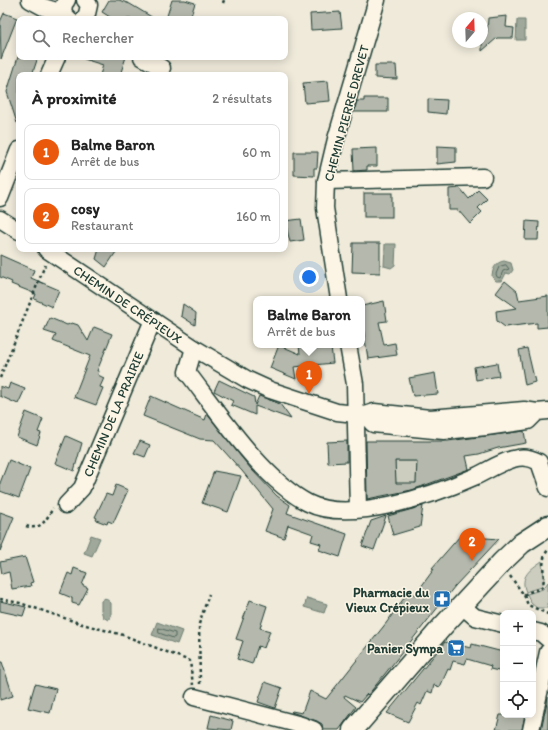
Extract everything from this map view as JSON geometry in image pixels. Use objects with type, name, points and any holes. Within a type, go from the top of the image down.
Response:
[{"type":"main road","points":[[353,730],[462,606],[516,548],[548,526]]},
{"type":"street","points":[[30,0],[43,7],[66,11]]},
{"type":"street","points":[[84,0],[89,5],[86,16]]},
{"type":"street","name":"CHEMIN PIERRE DREVET","points":[[340,296],[325,208],[326,181],[336,138],[377,0]]},
{"type":"street","points":[[50,72],[55,60]]},
{"type":"street","points":[[147,60],[162,68]]},
{"type":"street","points":[[0,198],[16,158]]},
{"type":"street","points":[[326,181],[483,177]]},
{"type":"street","points":[[0,219],[16,229]]},
{"type":"street","name":"CHEMIN DE CRÉPIEUX","points":[[51,252],[194,348],[187,372],[246,447],[276,479],[293,494],[309,503],[324,509],[339,511],[402,502],[437,492],[476,476],[501,463],[525,457],[533,458],[539,462],[548,488]]},
{"type":"street","name":"CHEMIN DE LA PRAIRIE","points":[[66,505],[82,488],[153,320]]},
{"type":"street","points":[[194,348],[226,368],[270,390],[337,412],[360,415],[374,412],[430,418],[524,410],[542,412]]},
{"type":"street","points":[[349,348],[360,415],[358,509]]},
{"type":"street","points":[[462,606],[475,616],[500,623]]},
{"type":"street","points":[[536,632],[541,633],[548,639]]},
{"type":"street","points":[[531,730],[548,652]]},
{"type":"street","points":[[198,698],[301,725],[314,730]]},
{"type":"path","points":[[222,4],[224,0]]},
{"type":"path","points":[[0,378],[47,252]]},
{"type":"path","points":[[26,526],[36,528],[41,526],[54,506],[66,505]]},
{"type":"path","points":[[524,594],[542,588],[545,584],[547,577],[544,563],[548,550]]},
{"type":"path","points":[[508,574],[524,594],[528,605],[548,614]]},
{"type":"path","points":[[198,698],[199,624],[208,594]]},
{"type":"path","points":[[0,599],[20,603],[82,624],[123,635],[190,661],[198,698]]},
{"type":"shaded area","points":[[395,461],[417,461],[416,483],[401,485],[396,489]]},
{"type":"shaded area","points":[[542,561],[544,580],[542,586],[526,592],[524,586],[525,577],[530,570]]},
{"type":"shaded area","points":[[548,582],[548,608],[537,608],[531,603],[527,594],[543,589]]},
{"type":"water","points":[[517,20],[525,20],[525,40],[516,40]]},
{"type":"water","points":[[385,244],[396,244],[395,265],[391,268],[384,266]]},
{"type":"water","points":[[504,261],[511,263],[513,270],[510,274],[506,273],[502,281],[496,281],[492,277],[493,271],[497,264]]},
{"type":"water","points":[[91,535],[100,538],[92,556],[84,553]]},
{"type":"water","points":[[105,598],[111,603],[111,616],[108,620],[103,617],[101,610],[101,601]]},
{"type":"water","points":[[307,598],[327,604],[324,613],[304,607]]},
{"type":"water","points":[[157,622],[182,631],[177,644],[152,635]]},
{"type":"building","points":[[109,0],[119,0],[130,4],[150,16],[108,16],[102,12]]},
{"type":"building","points":[[172,0],[185,0],[195,3],[191,16],[167,16]]},
{"type":"building","points":[[340,12],[342,28],[311,30],[310,14]]},
{"type":"building","points":[[4,13],[16,18],[1,59],[0,22]]},
{"type":"building","points":[[507,16],[506,27],[514,28],[513,38],[497,38],[488,46],[488,18]]},
{"type":"building","points":[[17,60],[37,60],[33,72],[16,72],[16,120],[7,92]]},
{"type":"building","points":[[87,60],[125,60],[121,72],[101,72],[103,65]]},
{"type":"building","points":[[375,65],[396,65],[397,79],[375,78]]},
{"type":"building","points":[[328,81],[330,101],[305,103],[303,83]]},
{"type":"building","points":[[364,98],[388,98],[388,112],[354,112],[357,101],[364,101]]},
{"type":"building","points":[[428,99],[447,100],[446,114],[428,112]]},
{"type":"building","points":[[437,146],[456,147],[456,162],[437,164]]},
{"type":"building","points":[[377,148],[377,166],[367,166],[367,170],[354,171],[353,149]]},
{"type":"building","points":[[294,152],[318,152],[317,168],[314,168],[314,176],[294,175]]},
{"type":"building","points":[[460,188],[469,199],[478,190],[487,199],[478,208],[482,212],[470,224],[458,210],[449,210],[449,189]]},
{"type":"building","points":[[364,193],[392,193],[392,217],[364,217]]},
{"type":"building","points":[[301,219],[304,240],[290,242],[288,234],[288,221]]},
{"type":"building","points":[[526,221],[539,222],[538,240],[525,240]]},
{"type":"building","points":[[353,243],[380,243],[380,273],[352,272]]},
{"type":"building","points":[[98,252],[116,252],[106,267],[96,259]]},
{"type":"building","points":[[0,255],[34,270],[31,278],[59,290],[52,307],[34,299],[36,294],[11,284],[12,282],[0,277]]},
{"type":"building","points":[[505,281],[517,291],[519,300],[548,296],[548,327],[537,328],[537,323],[505,327],[497,321],[496,311],[517,308],[496,293]]},
{"type":"building","points":[[384,301],[387,321],[379,322],[384,345],[395,343],[397,355],[368,359],[365,340],[365,305]]},
{"type":"building","points":[[183,304],[196,313],[195,325],[181,316]]},
{"type":"building","points":[[50,318],[67,325],[72,323],[78,325],[88,341],[94,327],[112,334],[97,371],[99,371],[98,375],[104,378],[100,387],[103,388],[96,405],[74,397],[90,356],[53,341],[56,335],[44,331]]},
{"type":"building","points":[[278,348],[286,348],[300,354],[299,348],[331,348],[333,363],[294,367],[296,379],[270,368]]},
{"type":"building","points":[[527,348],[535,382],[525,385],[519,350]]},
{"type":"building","points":[[497,363],[499,376],[476,380],[474,367]]},
{"type":"building","points":[[435,373],[438,394],[413,396],[409,378]]},
{"type":"building","points":[[219,380],[254,397],[255,405],[259,396],[280,404],[291,419],[255,406],[255,415],[231,405],[233,401],[214,391]]},
{"type":"building","points":[[10,383],[25,389],[18,404],[0,396],[0,386],[8,389]]},
{"type":"building","points":[[151,396],[205,420],[207,414],[251,469],[277,496],[290,505],[287,513],[347,534],[340,557],[319,550],[321,544],[311,541],[313,534],[288,525],[284,538],[265,531],[273,509],[242,471],[214,440],[200,439],[143,416]]},
{"type":"building","points":[[26,412],[43,419],[38,432],[41,433],[37,445],[17,437]]},
{"type":"building","points":[[524,431],[526,443],[466,456],[469,469],[412,490],[367,499],[366,441],[448,441]],"holes":[[[395,461],[417,461],[416,483],[396,483]]]},
{"type":"building","points":[[66,436],[82,443],[74,471],[55,463]]},
{"type":"building","points":[[140,441],[150,445],[145,457],[134,453]]},
{"type":"building","points":[[347,441],[347,462],[328,463],[327,442]]},
{"type":"building","points":[[9,460],[30,469],[19,498],[0,491],[0,483]]},
{"type":"building","points":[[214,471],[241,476],[228,512],[202,503]]},
{"type":"building","points":[[116,485],[128,490],[113,523],[108,521],[107,524],[96,520],[97,518],[95,517],[106,494],[112,496]]},
{"type":"building","points":[[423,506],[420,527],[393,535],[388,516]]},
{"type":"building","points":[[0,512],[14,517],[0,551]]},
{"type":"building","points":[[386,516],[374,550],[362,546],[371,521]]},
{"type":"building","points":[[460,536],[499,539],[455,586],[368,695],[367,694],[360,702],[345,695],[344,697],[356,707],[339,730],[323,730],[322,724],[317,721],[291,712],[302,713],[310,691],[326,699],[387,622],[409,591],[415,595],[434,569],[432,568]]},
{"type":"building","points":[[25,557],[33,582],[30,583],[31,586],[12,589],[9,572],[2,574],[0,562]]},
{"type":"building","points":[[74,568],[87,573],[82,585],[88,588],[79,605],[72,603],[72,598],[60,593],[68,573],[72,575]]},
{"type":"building","points":[[250,600],[267,606],[260,628],[270,631],[264,648],[258,646],[252,664],[237,659],[243,641],[236,639]]},
{"type":"building","points":[[0,601],[26,607],[23,616],[0,611]]},
{"type":"building","points":[[445,642],[471,648],[472,644],[500,651],[500,671],[490,669],[491,666],[467,659],[465,664],[453,661],[450,670],[448,669],[440,687],[434,685],[432,693],[427,691],[421,705],[418,703],[408,722],[387,713]]},
{"type":"building","points":[[0,662],[2,662],[13,696],[0,700]]},
{"type":"building","points":[[265,682],[282,688],[275,708],[258,702]]},
{"type":"building","points":[[35,684],[56,689],[50,713],[28,708]]},
{"type":"building","points":[[548,697],[548,730],[541,730]]},
{"type":"building","points":[[211,715],[233,721],[231,730],[208,728]]},
{"type":"building","points":[[500,715],[500,718],[524,718],[522,730],[496,730]]},
{"type":"place","name":"Balme Baron","points":[[309,394]]},
{"type":"place","name":"cosy","points":[[472,561]]},
{"type":"place","name":"Pharmacie du Vieux Crépieux","points":[[442,599]]},
{"type":"place","name":"Panier Sympa","points":[[456,648]]}]
